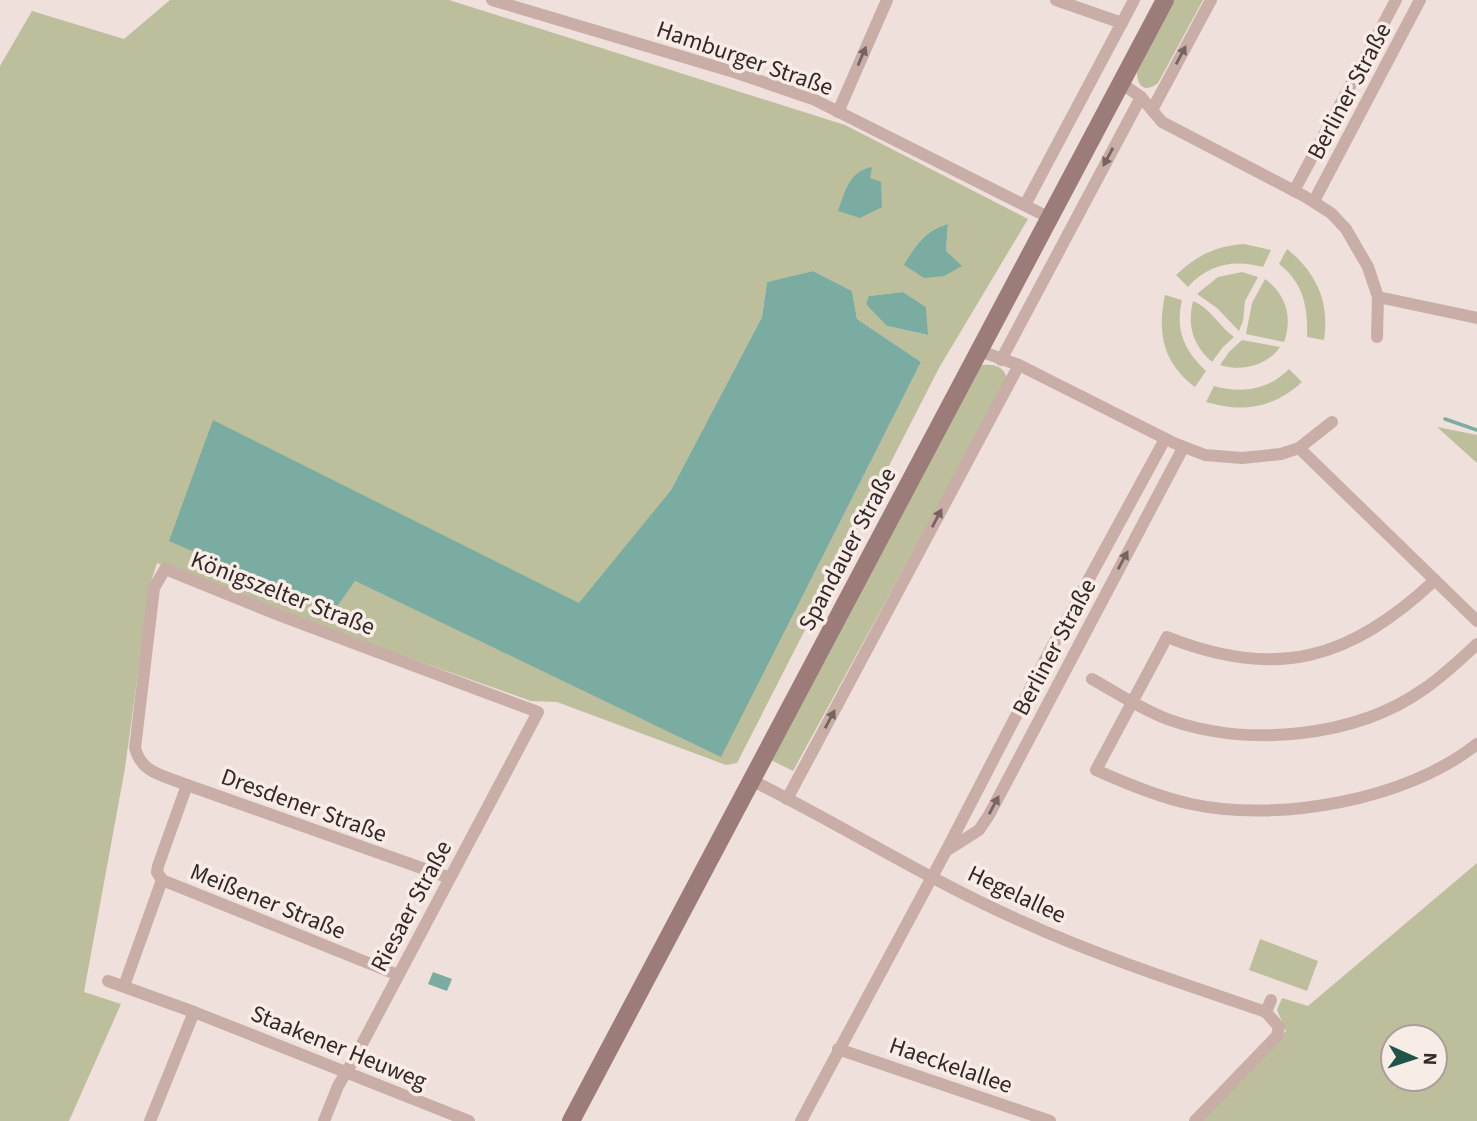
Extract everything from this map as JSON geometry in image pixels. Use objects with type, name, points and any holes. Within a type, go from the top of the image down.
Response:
[{"type":"main road","name":"Spandauer Straße","points":[[571,1121],[1165,0]]},
{"type":"street","name":"Hamburger Straße","points":[[492,0],[734,72],[813,99],[1049,218]]},
{"type":"street","points":[[838,112],[887,0]]},
{"type":"street","points":[[1056,0],[1122,23]]},
{"type":"street","points":[[1025,205],[1133,0]]},
{"type":"street","points":[[1152,110],[1211,0]]},
{"type":"street","name":"Berliner Straße","points":[[1294,191],[1396,0]]},
{"type":"street","name":"Berliner Straße","points":[[1314,201],[1420,0]]},
{"type":"street","points":[[1121,83],[1141,97],[1161,122],[1314,201],[1331,214],[1359,248],[1368,267],[1378,297],[1377,337]]},
{"type":"street","points":[[1001,360],[1141,97]]},
{"type":"street","points":[[1378,297],[1477,318]]},
{"type":"street","points":[[979,351],[1019,365],[1183,448],[1205,455],[1242,458],[1281,454],[1298,448],[1332,422]]},
{"type":"street","points":[[787,799],[1019,365]]},
{"type":"street","name":"Berliner Straße","points":[[801,1121],[1165,439]]},
{"type":"street","name":"Berliner Straße","points":[[946,851],[979,830],[989,815],[1183,448]]},
{"type":"street","points":[[1298,448],[1477,621]]},
{"type":"street","name":"Königszelter Straße","points":[[144,768],[135,747],[154,588],[165,569],[281,616],[538,712]]},
{"type":"street","points":[[1435,580],[1406,607],[1380,626],[1349,642],[1303,656],[1258,659],[1232,657],[1196,649],[1167,637],[1096,770],[1157,795],[1192,804],[1221,809],[1287,810],[1379,793],[1440,768],[1477,744]]},
{"type":"street","points":[[1091,679],[1140,707],[1168,719],[1228,733],[1275,735],[1335,727],[1394,706],[1423,690],[1477,644]]},
{"type":"street","name":"Riesaer Straße","points":[[324,1121],[346,1073],[538,712]]},
{"type":"street","name":"Dresdener Straße","points":[[144,768],[450,878]]},
{"type":"street","name":"Hegelallee","points":[[751,780],[932,876],[1055,937],[1268,1006],[1279,1027],[1277,1036],[1195,1121]]},
{"type":"street","name":"Meißener Straße","points":[[187,785],[158,866],[157,872],[162,880],[398,975]]},
{"type":"street","name":"Meißener Straße","points":[[124,986],[162,880]]},
{"type":"street","name":"Staakener Heuweg","points":[[108,981],[194,1012],[469,1121]]},
{"type":"street","points":[[150,1121],[194,1012]]},
{"type":"street","name":"Haeckelallee","points":[[838,1049],[1050,1121]]},
{"type":"green space","points":[[170,0],[449,0],[845,125],[1028,219],[939,368],[737,763],[726,765],[557,702],[531,701],[282,613],[157,563],[150,585],[125,768],[84,992],[121,1004],[69,1121],[0,1121],[0,66],[32,11],[124,39]],"holes":[[[948,224],[946,251],[905,265],[927,234]],[[813,271],[852,291],[857,319],[921,362],[721,756],[355,581],[213,421],[579,604],[671,490],[762,317],[767,282]],[[903,292],[926,307],[927,335],[887,326],[869,296]]]},
{"type":"green space","points":[[1173,0],[1203,0],[1158,83],[1146,88],[1140,85],[1137,72]]},
{"type":"green space","points":[[1244,244],[1271,250],[1263,267],[1222,265],[1204,273],[1188,287],[1176,275],[1207,253]]},
{"type":"green space","points":[[1287,249],[1306,268],[1319,289],[1325,313],[1324,340],[1307,337],[1303,297],[1294,279],[1279,264]]},
{"type":"green space","points":[[1242,272],[1258,277],[1245,301],[1239,331],[1217,308],[1197,294],[1218,277]]},
{"type":"green space","points":[[1265,279],[1278,292],[1286,307],[1288,324],[1284,342],[1246,334],[1252,303]]},
{"type":"green space","points":[[1165,295],[1182,300],[1180,321],[1183,339],[1206,371],[1195,387],[1176,368],[1165,346],[1162,322]]},
{"type":"green space","points":[[1193,301],[1234,337],[1212,362],[1200,349],[1193,335]]},
{"type":"green space","points":[[1242,340],[1280,347],[1268,359],[1253,366],[1236,368],[1220,365]]},
{"type":"green space","points":[[980,365],[997,366],[1006,374],[1007,379],[793,771],[771,760]]},
{"type":"green space","points":[[1289,369],[1302,382],[1269,403],[1232,407],[1206,402],[1214,386],[1244,390],[1263,386]]},
{"type":"green space","points":[[1437,427],[1477,435],[1477,463]]},
{"type":"green space","points":[[1477,863],[1477,1121],[1197,1121],[1286,1031],[1277,1010],[1282,998],[1308,1006]]},
{"type":"green space","points":[[1260,939],[1318,961],[1307,991],[1249,970]]},
{"type":"water","points":[[872,167],[870,178],[881,182],[882,207],[860,218],[838,211],[853,178],[864,169]]},
{"type":"water","points":[[948,224],[946,251],[962,266],[944,276],[924,278],[904,265],[927,234]]},
{"type":"water","points":[[813,271],[852,291],[857,319],[921,362],[721,757],[355,581],[333,612],[169,541],[213,420],[579,603],[671,490],[762,317],[767,282]]},
{"type":"water","points":[[903,292],[926,307],[928,335],[887,326],[866,304],[869,296]]},
{"type":"water","points":[[433,972],[452,979],[447,991],[428,984]]},
{"type":"waterway","points":[[1445,419],[1477,430]]}]
